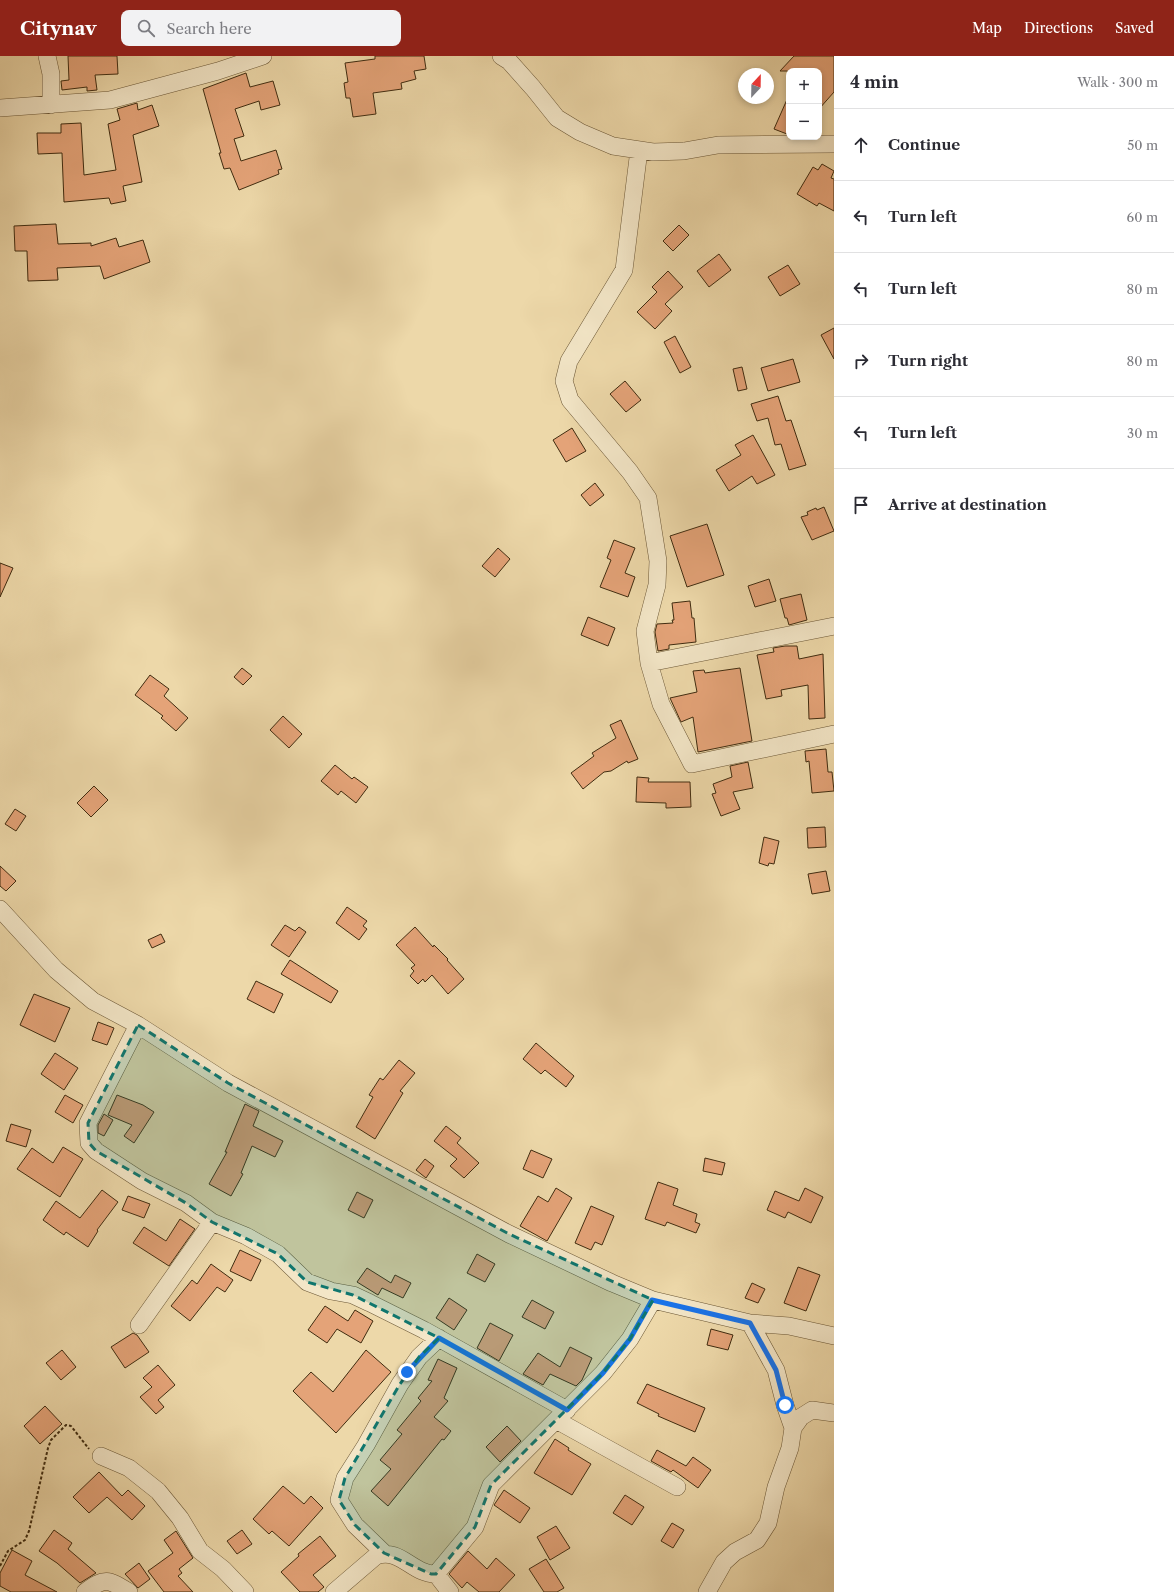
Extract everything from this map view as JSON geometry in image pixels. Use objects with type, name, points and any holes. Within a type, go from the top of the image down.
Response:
[{"type":"street","points":[[47,56],[51,74],[51,106]]},
{"type":"street","points":[[0,108],[51,106],[110,100],[263,56]]},
{"type":"street","points":[[501,56],[518,72],[557,118],[580,132],[613,146],[653,152],[684,151],[718,145],[759,143],[804,145],[834,144]]},
{"type":"street","points":[[639,150],[624,270],[569,361],[564,380],[570,400],[630,472],[648,498],[658,561],[657,585],[645,631],[649,663],[661,704],[692,764],[834,734]]},
{"type":"street","points":[[649,663],[834,626]]},
{"type":"street","points":[[0,909],[56,970],[93,1001],[138,1025],[228,1083],[357,1154],[509,1234],[612,1283],[652,1300],[750,1323],[789,1326],[834,1336]]},
{"type":"street","points":[[138,1025],[88,1123],[87,1131],[89,1143],[96,1151],[142,1181],[186,1203],[212,1222],[246,1236],[278,1254],[307,1282],[331,1291],[354,1295],[439,1338],[677,1487]]},
{"type":"street","points":[[138,1325],[212,1222]]},
{"type":"street","points":[[436,1574],[475,1527],[491,1485],[603,1373],[630,1339],[652,1300]]},
{"type":"street","points":[[750,1323],[776,1370],[785,1405],[793,1428]]},
{"type":"street","points":[[439,1338],[407,1372],[366,1445],[344,1478],[339,1500],[355,1525],[384,1553],[396,1556],[420,1570],[431,1574],[436,1574],[450,1592]]},
{"type":"street","points":[[707,1592],[724,1562],[735,1552],[757,1540],[768,1523],[776,1487],[790,1448],[793,1428],[801,1417],[812,1410],[834,1414]]},
{"type":"street","points":[[100,1456],[129,1468],[158,1491],[180,1518],[200,1551],[223,1569],[245,1592]]},
{"type":"street","points":[[334,1592],[376,1556],[384,1553]]},
{"type":"street","points":[[85,1592],[100,1581],[107,1580],[129,1592]]},
{"type":"path","points":[[0,1566],[8,1551],[24,1540],[29,1531],[51,1440],[66,1425],[71,1426],[85,1446],[100,1456]]},
{"type":"highlighted area","points":[[138,1025],[228,1083],[509,1234],[653,1300],[630,1339],[603,1373],[491,1485],[475,1527],[436,1574],[431,1574],[384,1553],[355,1525],[339,1500],[345,1478],[400,1384],[419,1357],[439,1338],[353,1295],[307,1282],[278,1254],[212,1222],[186,1203],[96,1151],[89,1143],[88,1123]]},
{"type":"building","points":[[68,56],[117,56],[118,74],[95,75],[97,90],[87,91],[87,87],[62,90],[61,81],[69,80]]},
{"type":"building","points":[[375,56],[424,56],[426,69],[414,71],[416,79],[401,83],[402,89],[373,93],[376,114],[353,117],[350,98],[346,98],[344,83],[348,82],[345,63],[375,59]]},
{"type":"building","points":[[794,56],[834,56],[834,92],[822,106],[822,68],[786,68],[786,71],[780,71]]},
{"type":"building","points":[[246,73],[250,87],[273,81],[280,105],[261,110],[259,101],[235,109],[244,136],[234,139],[241,161],[276,150],[282,169],[278,170],[279,174],[239,190],[230,168],[224,169],[203,89]]},
{"type":"building","points":[[786,102],[786,134],[774,129]]},
{"type":"building","points":[[137,103],[138,110],[152,105],[159,126],[133,135],[142,182],[123,186],[126,201],[111,204],[109,198],[64,202],[62,153],[38,154],[37,133],[61,133],[61,124],[81,123],[84,175],[116,170],[108,124],[120,120],[117,109]]},
{"type":"building","points":[[822,164],[834,171],[831,178],[834,179],[834,211],[819,203],[817,206],[797,194],[813,167],[818,170]]},
{"type":"building","points":[[56,224],[58,244],[91,243],[91,246],[116,238],[119,247],[143,240],[150,262],[104,279],[100,266],[57,268],[58,280],[28,281],[27,251],[15,251],[14,226]]},
{"type":"building","points":[[679,225],[689,235],[673,251],[663,241]]},
{"type":"building","points":[[719,254],[731,270],[709,287],[697,271]]},
{"type":"building","points":[[788,265],[800,284],[780,296],[768,277]]},
{"type":"building","points":[[668,271],[683,287],[665,304],[672,311],[655,329],[637,312],[657,292],[652,287]]},
{"type":"building","points":[[834,328],[834,359],[821,335]]},
{"type":"building","points":[[675,336],[691,367],[680,373],[664,342]]},
{"type":"building","points":[[793,359],[800,382],[768,391],[761,368]]},
{"type":"building","points":[[742,367],[747,389],[738,391],[733,369]]},
{"type":"building","points":[[625,381],[641,400],[626,412],[610,394]]},
{"type":"building","points":[[778,396],[786,421],[791,420],[806,465],[789,470],[781,444],[775,445],[768,418],[757,421],[751,404]]},
{"type":"building","points":[[572,428],[586,451],[566,462],[553,440]]},
{"type":"building","points":[[753,435],[775,475],[757,484],[752,476],[729,491],[716,470],[741,455],[735,445]]},
{"type":"building","points":[[595,483],[604,495],[590,506],[581,495]]},
{"type":"building","points":[[824,507],[834,531],[812,540],[801,517],[808,515],[807,512],[816,508],[817,510]]},
{"type":"building","points":[[707,524],[724,575],[687,587],[670,536]]},
{"type":"building","points":[[614,540],[635,548],[625,573],[635,577],[628,597],[600,587],[611,560],[607,558]]},
{"type":"building","points":[[498,548],[510,559],[495,577],[482,566]]},
{"type":"building","points":[[0,563],[13,568],[0,597]]},
{"type":"building","points":[[769,579],[776,601],[755,607],[748,586]]},
{"type":"building","points":[[801,594],[807,620],[789,625],[787,618],[785,618],[780,599]]},
{"type":"building","points":[[690,601],[692,618],[694,618],[696,642],[669,645],[669,649],[658,651],[655,632],[657,624],[673,623],[672,603]]},
{"type":"building","points":[[588,617],[615,628],[608,646],[581,635]]},
{"type":"building","points":[[797,646],[799,659],[823,654],[825,718],[809,719],[808,685],[781,690],[782,696],[766,699],[757,655],[774,652],[773,648]]},
{"type":"building","points":[[242,668],[252,676],[243,685],[234,677]]},
{"type":"building","points":[[740,668],[752,741],[698,752],[693,717],[681,722],[670,698],[697,692],[693,671],[704,670],[705,673]]},
{"type":"building","points":[[150,675],[169,689],[164,696],[188,718],[176,731],[161,718],[163,716],[135,695]]},
{"type":"building","points":[[283,716],[302,734],[289,748],[270,730]]},
{"type":"building","points":[[621,720],[638,759],[628,763],[627,761],[611,771],[604,772],[583,789],[571,773],[594,756],[592,753],[616,738],[610,725]]},
{"type":"building","points":[[826,749],[828,772],[832,772],[834,791],[812,793],[809,761],[806,762],[805,751]]},
{"type":"building","points":[[748,762],[753,788],[733,792],[740,809],[721,816],[712,794],[716,793],[713,784],[732,777],[730,766]]},
{"type":"building","points":[[335,765],[352,779],[354,777],[368,787],[356,803],[341,791],[338,795],[321,781]]},
{"type":"building","points":[[637,777],[649,778],[648,782],[690,782],[691,807],[666,808],[666,803],[636,802]]},
{"type":"building","points":[[94,786],[108,800],[91,817],[77,803]]},
{"type":"building","points":[[15,809],[26,816],[16,831],[5,824]]},
{"type":"building","points":[[825,827],[826,847],[808,848],[807,828]]},
{"type":"building","points":[[764,837],[779,841],[774,864],[769,863],[768,866],[759,863]]},
{"type":"building","points":[[0,866],[16,881],[6,891],[0,886]]},
{"type":"building","points":[[826,871],[830,891],[812,894],[808,874]]},
{"type":"building","points":[[347,907],[367,921],[363,926],[367,929],[359,940],[336,923]]},
{"type":"building","points":[[285,925],[295,931],[299,927],[306,932],[289,957],[271,945]]},
{"type":"building","points":[[415,927],[433,947],[434,945],[448,959],[447,960],[464,979],[448,994],[432,975],[425,982],[423,979],[418,984],[410,976],[414,971],[411,968],[415,965],[396,945]]},
{"type":"building","points":[[161,934],[165,942],[152,948],[148,940]]},
{"type":"building","points":[[290,960],[338,991],[331,1003],[281,974]]},
{"type":"building","points":[[256,981],[283,994],[274,1013],[247,999]]},
{"type":"building","points":[[34,994],[70,1008],[55,1042],[20,1025]]},
{"type":"building","points":[[98,1022],[114,1028],[107,1045],[92,1040]]},
{"type":"building","points":[[536,1043],[574,1076],[566,1087],[545,1070],[541,1074],[523,1059]]},
{"type":"building","points":[[55,1053],[78,1068],[64,1090],[41,1074]]},
{"type":"building","points":[[399,1060],[415,1073],[400,1091],[403,1093],[375,1139],[356,1127],[373,1097],[369,1095],[380,1078],[383,1080]]},
{"type":"building","points":[[65,1095],[83,1105],[73,1123],[55,1112]]},
{"type":"building","points":[[117,1095],[143,1105],[154,1112],[134,1143],[124,1136],[132,1125],[108,1115]]},
{"type":"building","points":[[245,1104],[259,1111],[253,1126],[283,1141],[275,1157],[252,1146],[241,1173],[243,1174],[231,1196],[209,1184],[227,1152],[225,1152]]},
{"type":"building","points":[[104,1114],[113,1120],[104,1136],[98,1133],[98,1125]]},
{"type":"building","points":[[11,1124],[31,1130],[26,1147],[6,1141]]},
{"type":"building","points":[[446,1126],[461,1138],[457,1143],[479,1163],[464,1178],[450,1166],[457,1159],[434,1141]]},
{"type":"building","points":[[63,1147],[83,1159],[60,1197],[17,1169],[32,1148],[53,1163]]},
{"type":"building","points":[[531,1150],[552,1159],[543,1178],[523,1169]]},
{"type":"building","points":[[705,1158],[725,1163],[722,1175],[703,1171]]},
{"type":"building","points":[[425,1159],[434,1166],[426,1178],[416,1170]]},
{"type":"building","points":[[658,1182],[678,1189],[673,1205],[697,1214],[695,1222],[700,1224],[696,1233],[667,1222],[665,1226],[645,1219]]},
{"type":"building","points":[[556,1188],[572,1198],[547,1241],[520,1226],[538,1196],[548,1202]]},
{"type":"building","points":[[805,1188],[823,1197],[811,1223],[788,1212],[785,1218],[767,1210],[775,1191],[799,1201]]},
{"type":"building","points":[[102,1190],[118,1202],[97,1230],[98,1231],[88,1247],[66,1232],[64,1235],[43,1220],[56,1201],[80,1218]]},
{"type":"building","points":[[357,1192],[373,1200],[364,1218],[348,1210]]},
{"type":"building","points":[[128,1196],[150,1204],[144,1218],[122,1210]]},
{"type":"building","points":[[591,1206],[614,1216],[602,1245],[595,1242],[591,1250],[575,1243]]},
{"type":"building","points":[[180,1219],[195,1229],[169,1266],[133,1243],[144,1227],[166,1241]]},
{"type":"building","points":[[240,1250],[261,1260],[251,1281],[230,1271]]},
{"type":"building","points":[[477,1254],[495,1264],[485,1282],[467,1273]]},
{"type":"building","points":[[211,1264],[233,1280],[225,1292],[217,1287],[190,1321],[171,1306],[192,1280],[197,1284]]},
{"type":"building","points":[[798,1267],[820,1275],[806,1311],[784,1303]]},
{"type":"building","points":[[367,1268],[391,1283],[395,1275],[411,1283],[403,1298],[382,1288],[378,1295],[357,1282]]},
{"type":"building","points":[[752,1283],[765,1289],[758,1303],[745,1298]]},
{"type":"building","points":[[449,1298],[467,1310],[454,1330],[436,1318]]},
{"type":"building","points":[[532,1300],[554,1312],[545,1329],[522,1317]]},
{"type":"building","points":[[325,1306],[348,1321],[355,1310],[373,1321],[361,1343],[337,1329],[327,1343],[308,1330]]},
{"type":"building","points":[[490,1323],[513,1335],[499,1361],[477,1348]]},
{"type":"building","points":[[711,1329],[733,1335],[728,1350],[707,1345]]},
{"type":"building","points":[[133,1333],[137,1335],[149,1352],[125,1368],[111,1347]]},
{"type":"building","points":[[570,1347],[592,1358],[582,1380],[576,1386],[550,1374],[543,1385],[523,1374],[538,1353],[560,1367]]},
{"type":"building","points":[[62,1350],[76,1367],[61,1380],[46,1363]]},
{"type":"building","points":[[366,1350],[391,1372],[336,1433],[293,1391],[311,1372],[333,1392]]},
{"type":"building","points":[[438,1359],[457,1368],[444,1398],[448,1401],[434,1417],[451,1431],[444,1440],[442,1439],[388,1506],[371,1491],[391,1469],[380,1460],[402,1434],[397,1430],[421,1401],[418,1398],[432,1381],[428,1380]]},
{"type":"building","points":[[158,1365],[175,1385],[158,1400],[164,1407],[156,1414],[140,1397],[152,1387],[143,1378]]},
{"type":"building","points":[[647,1384],[705,1408],[695,1432],[658,1416],[659,1414],[637,1403]]},
{"type":"building","points":[[45,1406],[62,1424],[40,1444],[24,1426]]},
{"type":"building","points":[[507,1426],[521,1441],[500,1462],[486,1447]]},
{"type":"building","points":[[555,1439],[569,1448],[568,1450],[591,1464],[572,1495],[534,1473]]},
{"type":"building","points":[[657,1450],[686,1466],[693,1457],[711,1470],[698,1488],[673,1470],[671,1472],[651,1461]]},
{"type":"building","points":[[99,1472],[122,1496],[128,1490],[145,1506],[132,1520],[107,1497],[89,1513],[73,1497]]},
{"type":"building","points":[[283,1486],[304,1504],[311,1496],[323,1508],[289,1546],[272,1531],[269,1534],[253,1519]]},
{"type":"building","points":[[504,1490],[530,1508],[520,1523],[494,1505]]},
{"type":"building","points":[[625,1495],[644,1507],[632,1525],[613,1513]]},
{"type":"building","points":[[672,1523],[684,1530],[673,1548],[661,1541]]},
{"type":"building","points":[[556,1526],[570,1548],[550,1560],[537,1537]]},
{"type":"building","points":[[54,1530],[72,1543],[68,1549],[96,1573],[80,1583],[57,1563],[39,1551]]},
{"type":"building","points":[[242,1530],[252,1544],[237,1554],[227,1541]]},
{"type":"building","points":[[176,1531],[193,1558],[179,1569],[182,1573],[178,1576],[193,1592],[164,1592],[148,1571],[173,1553],[164,1540]]},
{"type":"building","points":[[320,1536],[336,1556],[313,1575],[324,1587],[318,1592],[300,1592],[281,1572],[299,1556],[298,1554]]},
{"type":"building","points":[[12,1550],[32,1561],[25,1575],[57,1592],[11,1592],[0,1586],[0,1573]]},
{"type":"building","points":[[468,1551],[487,1569],[496,1558],[515,1575],[499,1592],[479,1592],[467,1582],[462,1588],[449,1574]]},
{"type":"building","points":[[546,1559],[564,1588],[557,1592],[544,1592],[529,1569]]},
{"type":"building","points":[[139,1563],[150,1579],[138,1588],[125,1574]]},
{"type":"route","points":[[407,1372],[439,1338],[534,1393],[567,1410],[603,1373],[630,1339],[652,1300],[750,1323],[776,1370],[785,1405]]}]
